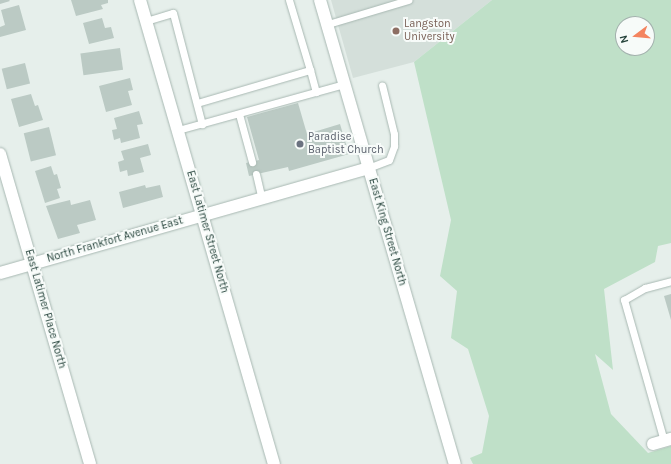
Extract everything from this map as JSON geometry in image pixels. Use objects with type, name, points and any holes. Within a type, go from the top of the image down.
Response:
[{"type":"street","name":"East Latimer Street North","points":[[140,0],[274,464]]},
{"type":"street","name":"East King Street North","points":[[320,0],[454,464]]},
{"type":"street","name":"East Latimer Place North","points":[[0,154],[90,464]]},
{"type":"street","name":"North Frankfort Avenue East","points":[[0,273],[368,168]]},
{"type":"lane","points":[[289,0],[316,92]]},
{"type":"lane","points":[[328,24],[408,0]]},
{"type":"lane","points":[[146,20],[173,13],[202,124]]},
{"type":"lane","points":[[197,104],[310,70]]},
{"type":"lane","points":[[178,130],[344,84]]},
{"type":"lane","points":[[368,168],[389,160],[394,146],[394,134],[382,85]]},
{"type":"lane","points":[[239,114],[252,162]]},
{"type":"lane","points":[[256,174],[262,198]]},
{"type":"lane","points":[[663,442],[624,300],[645,288],[671,281]]},
{"type":"shaded area","name":"Langston University","points":[[331,0],[492,0],[414,62],[353,78]]},
{"type":"green space","points":[[492,0],[671,0],[671,243],[658,246],[655,262],[604,289],[613,370],[595,354],[611,414],[648,453],[671,446],[671,464],[473,464],[470,458],[482,453],[489,416],[468,349],[451,338],[457,291],[440,276],[451,220],[414,62]]},
{"type":"building","points":[[0,0],[9,0],[10,1],[0,4]]},
{"type":"building","points":[[71,0],[108,0],[108,3],[101,5],[103,9],[76,16]]},
{"type":"building","points":[[19,5],[26,30],[0,37],[0,27],[5,25],[1,10]]},
{"type":"building","points":[[102,18],[105,28],[111,27],[114,38],[89,44],[83,23]]},
{"type":"building","points":[[120,48],[123,70],[83,75],[80,54]]},
{"type":"building","points":[[25,63],[30,83],[7,89],[2,69]]},
{"type":"building","points":[[130,78],[133,90],[128,91],[132,105],[106,112],[99,86]]},
{"type":"building","points":[[31,94],[35,106],[38,105],[43,120],[19,127],[11,99]]},
{"type":"building","name":"Paradise Baptist Church","points":[[298,103],[307,134],[340,124],[349,154],[289,171],[288,167],[249,176],[246,163],[259,160],[247,117]]},
{"type":"building","points":[[139,111],[143,124],[137,125],[140,138],[121,143],[120,138],[114,140],[112,130],[117,129],[114,118]]},
{"type":"building","points":[[49,127],[56,155],[31,161],[24,133]]},
{"type":"building","points":[[148,144],[151,155],[140,158],[144,172],[128,176],[127,170],[120,172],[118,162],[124,160],[121,151]]},
{"type":"building","points":[[51,166],[54,175],[57,174],[61,188],[57,189],[60,198],[45,203],[35,171]]},
{"type":"building","points":[[145,185],[146,188],[160,185],[163,197],[123,208],[119,192]]},
{"type":"building","points":[[70,200],[71,205],[90,200],[96,220],[77,225],[80,233],[58,239],[46,206]]},
{"type":"building","points":[[671,294],[671,320],[664,296]]},
{"type":"place","name":"Langston University","points":[[396,31]]},
{"type":"place","name":"Paradise Baptist Church","points":[[300,144]]}]
